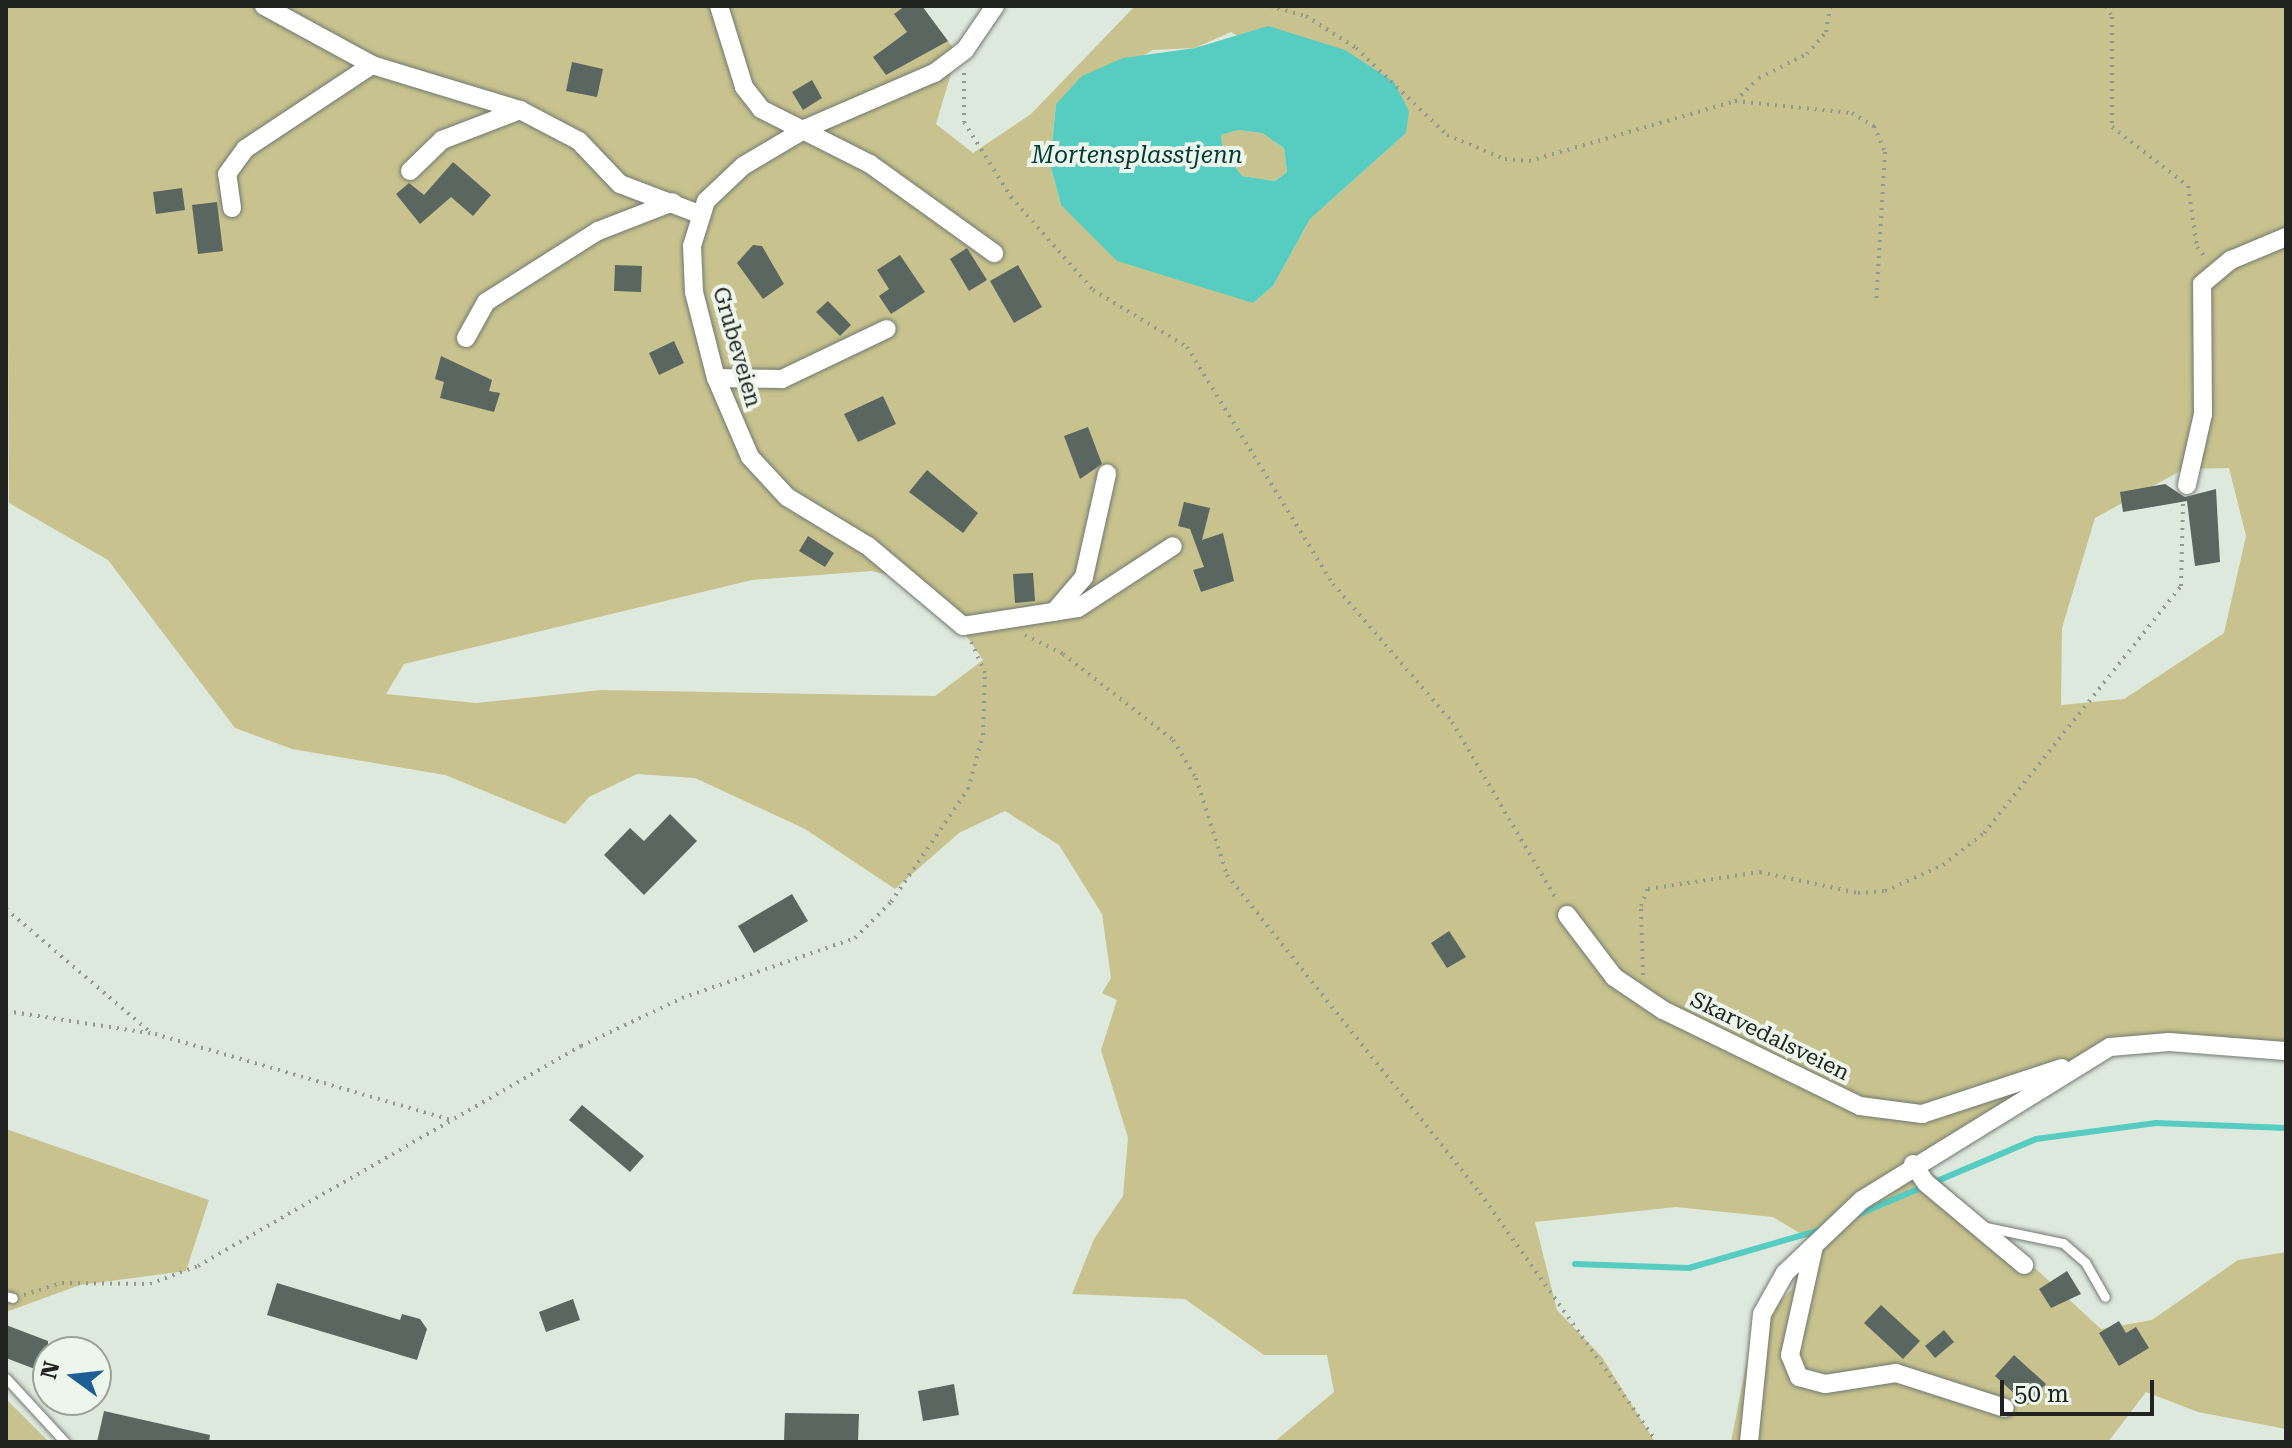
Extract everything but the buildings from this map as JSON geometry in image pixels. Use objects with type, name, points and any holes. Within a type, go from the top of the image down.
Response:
[{"type":"street","points":[[264,6],[372,65],[520,110],[579,141],[620,184],[699,214],[743,166],[807,128],[934,73],[965,50],[995,6]]},
{"type":"street","points":[[719,6],[752,101],[807,128],[994,253]]},
{"type":"street","points":[[232,208],[227,174],[245,149],[372,65]]},
{"type":"street","points":[[410,171],[442,140],[520,110]]},
{"type":"street","points":[[466,338],[486,302],[598,231],[673,202]]},
{"type":"street","name":"Grubeveien","points":[[699,214],[694,292],[716,378],[750,457],[787,497],[868,546],[963,626]]},
{"type":"street","points":[[2187,485],[2203,414],[2202,284],[2215,269],[2286,237]]},
{"type":"street","points":[[716,378],[782,379],[887,329]]},
{"type":"street","points":[[1054,612],[1084,577],[1107,474]]},
{"type":"street","points":[[963,626],[1078,608],[1173,546]]},
{"type":"street","name":"Skarvedalsveien","points":[[1567,915],[1614,977],[1635,992],[1820,1090],[1900,1113],[1953,1108],[2110,1047],[2169,1042],[2286,1051]]},
{"type":"street","name":"Skarvedalsveien","points":[[1749,1442],[1762,1314],[1816,1240],[1913,1164],[2059,1081],[2079,1061]]},
{"type":"street","points":[[1913,1164],[1974,1225],[2024,1265]]},
{"type":"street","points":[[1816,1240],[1790,1355],[1799,1377],[1825,1384],[1896,1373],[2005,1408]]},
{"type":"lane","points":[[1974,1225],[2063,1243],[2080,1255],[2105,1297]]},
{"type":"lane","points":[[6,1378],[65,1442]]},
{"type":"path","points":[[1270,6],[1306,16],[1356,48],[1447,135],[1505,159],[1529,161],[1735,101],[1852,113],[1874,126],[1885,152],[1876,304]]},
{"type":"path","points":[[1735,101],[1759,78],[1807,54],[1826,32],[1830,6]]},
{"type":"path","points":[[2106,6],[2112,17],[2112,127],[2188,186],[2197,247],[2215,269]]},
{"type":"path","points":[[965,50],[964,122],[1011,197],[1093,290],[1187,347],[1333,584],[1452,722],[1567,915]]},
{"type":"path","points":[[1635,992],[1645,957],[1641,906],[1648,889],[1760,872],[1858,893],[1885,891],[1943,865],[1984,833],[2181,586],[2187,485]]},
{"type":"path","points":[[998,621],[1063,654],[1173,740],[1196,778],[1227,875],[1480,1193],[1657,1442]]},
{"type":"path","points":[[9,1297],[62,1283],[150,1284],[198,1266],[451,1120],[682,998],[855,938],[891,902],[968,789],[983,735],[985,673],[963,626]]},
{"type":"path","points":[[6,909],[155,1034]]},
{"type":"path","points":[[6,1011],[155,1034],[451,1120]]},
{"type":"shaded area","points":[[6,6],[922,6],[957,53],[936,124],[973,153],[1031,114],[1135,6],[2286,6],[2286,1043],[2121,1050],[1922,1164],[2101,1329],[2152,1320],[2238,1260],[2286,1252],[2286,1429],[2198,1412],[2146,1392],[2108,1442],[1731,1442],[1753,1330],[1792,1289],[1811,1240],[1773,1217],[1676,1207],[1535,1222],[1557,1310],[1602,1357],[1655,1442],[1274,1442],[1334,1392],[1327,1355],[1264,1355],[1185,1299],[1072,1294],[1094,1239],[1123,1196],[1128,1138],[1101,1050],[1117,1000],[1102,993],[1111,978],[1102,914],[1059,845],[1005,811],[959,833],[895,889],[805,829],[695,778],[637,774],[589,797],[565,824],[445,775],[292,749],[235,728],[108,560],[9,503]],"holes":[[[1231,32],[1406,133],[1310,219],[1273,286],[1253,303],[1061,205],[1050,164],[1056,104],[1153,50],[1195,48]],[[2229,468],[2246,536],[2224,633],[2124,699],[2061,705],[2062,628],[2095,518],[2184,469]],[[872,571],[932,586],[983,660],[935,696],[601,690],[476,703],[386,694],[404,664],[752,580]]]},
{"type":"shaded area","points":[[1238,130],[1262,133],[1284,148],[1287,172],[1275,181],[1242,176],[1223,151],[1221,135]]},
{"type":"shaded area","points":[[6,1129],[209,1200],[186,1271],[80,1285],[6,1312]]},
{"type":"shaded area","points":[[6,1399],[49,1442],[6,1442]]},
{"type":"water","name":"Mortensplasstjenn","points":[[1268,26],[1345,50],[1394,82],[1409,111],[1406,133],[1310,219],[1273,286],[1253,303],[1117,261],[1061,205],[1050,164],[1056,104],[1082,76],[1123,58],[1195,48]],"holes":[[[1238,130],[1262,133],[1284,148],[1287,172],[1275,181],[1242,176],[1223,151],[1221,135]]]},
{"type":"waterway","points":[[1857,1215],[2036,1139],[2156,1123],[2286,1128]]},
{"type":"waterway","points":[[1575,1264],[1689,1268],[1820,1230]]}]
